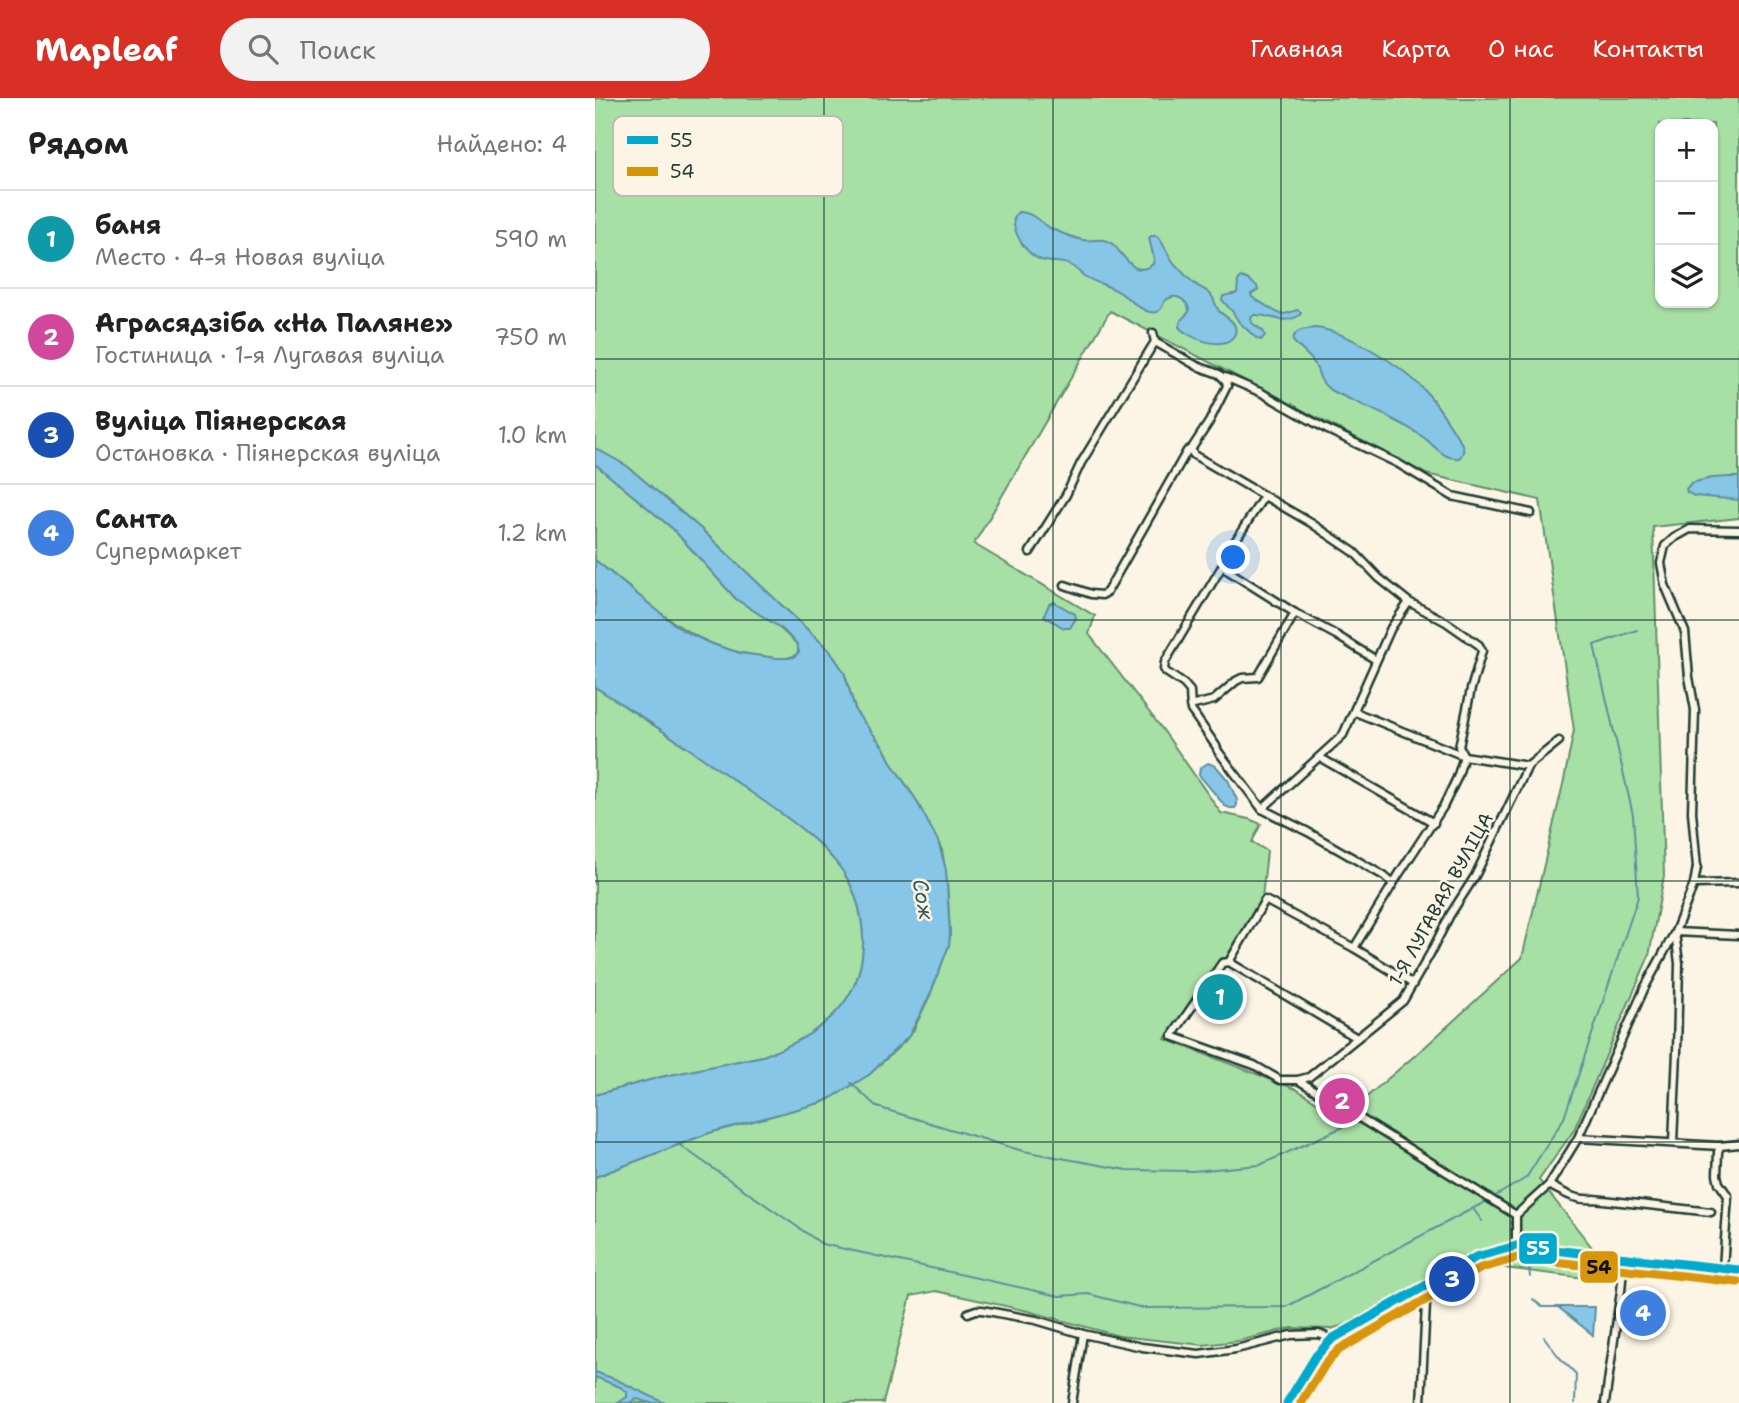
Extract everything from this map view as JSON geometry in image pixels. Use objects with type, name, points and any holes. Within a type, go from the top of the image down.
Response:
[{"type":"street","points":[[1153,333],[1156,342],[1197,366],[1262,393],[1326,429],[1397,463],[1452,496],[1531,513]]},
{"type":"street","points":[[1030,552],[1156,342]]},
{"type":"street","points":[[1193,451],[1227,386],[1223,376]]},
{"type":"street","points":[[1065,585],[1091,594],[1102,595],[1107,592],[1187,451],[1193,451],[1354,552],[1379,578],[1409,602],[1446,622],[1479,645],[1482,651],[1459,747],[1464,756],[1457,778],[1434,823],[1353,948]]},
{"type":"street","points":[[1264,496],[1227,554],[1165,662],[1164,669],[1190,691],[1191,710],[1262,809],[1308,832],[1384,876],[1393,884]]},
{"type":"street","points":[[1516,1246],[1516,1215],[1549,1185],[1578,1138],[1645,987],[1675,932],[1694,884],[1697,867],[1692,812],[1695,710],[1685,632],[1665,585],[1661,564],[1665,546],[1690,529],[1739,530]]},
{"type":"street","points":[[1227,554],[1227,570],[1376,660]]},
{"type":"street","points":[[1262,809],[1343,735],[1391,628],[1409,602]]},
{"type":"street","points":[[1190,706],[1213,700],[1242,678],[1258,677],[1295,613]]},
{"type":"street","points":[[1355,712],[1464,756],[1528,766]]},
{"type":"street","name":"1-Я ЛУГАВАЯ ВУЛІЦА","points":[[1298,1080],[1309,1077],[1403,1001],[1450,915],[1475,876],[1528,766],[1559,741]]},
{"type":"street","points":[[1319,757],[1434,823]]},
{"type":"street","points":[[1694,884],[1739,883]]},
{"type":"street","points":[[1229,962],[1265,900],[1413,984]]},
{"type":"street","points":[[1675,932],[1739,935]]},
{"type":"street","points":[[1673,1142],[1679,963],[1675,932]]},
{"type":"street","points":[[1357,1038],[1229,962],[1222,963],[1172,1036],[1254,1065],[1280,1080],[1298,1080],[1516,1215]]},
{"type":"street","points":[[1578,1138],[1720,1146],[1739,1144]]},
{"type":"street","points":[[1720,1146],[1717,1175],[1728,1196],[1723,1268]]},
{"type":"street","points":[[1549,1185],[1568,1196],[1585,1200],[1711,1212]]},
{"type":"street","points":[[1287,1403],[1315,1356],[1332,1339],[1476,1257],[1516,1246],[1739,1270]]},
{"type":"street","points":[[1605,1403],[1624,1258]]},
{"type":"street","points":[[1421,1403],[1427,1284]]},
{"type":"street","points":[[968,1313],[982,1310],[1036,1320],[1142,1347],[1199,1354],[1236,1349],[1291,1335],[1319,1334],[1332,1339]]},
{"type":"street","points":[[1072,1403],[1083,1334]]},
{"type":"green space","points":[[595,98],[1739,98],[1739,518],[1653,527],[1664,876],[1649,956],[1574,1130],[1539,1180],[1609,1269],[1608,1281],[1456,1262],[1346,1324],[1331,1329],[1291,1328],[1238,1341],[1203,1345],[1119,1336],[1028,1311],[936,1291],[911,1296],[883,1403],[595,1403],[595,1177],[709,1133],[823,1102],[870,1074],[913,1031],[949,945],[947,881],[942,850],[915,798],[884,748],[856,712],[844,672],[829,650],[700,528],[627,466],[595,448]],"holes":[[[1110,311],[1426,474],[1540,500],[1574,730],[1522,958],[1342,1118],[1296,1089],[1165,1039],[1216,966],[1228,956],[1262,898],[1267,851],[1252,842],[1261,824],[1221,813],[1163,730],[1089,634],[1095,616],[974,544]]]},
{"type":"green space","points":[[595,464],[673,529],[736,599],[772,621],[799,646],[797,654],[770,658],[711,643],[671,620],[595,560]]},
{"type":"green space","points":[[595,687],[775,808],[811,837],[832,858],[849,881],[859,906],[863,933],[859,972],[845,1002],[808,1035],[763,1056],[661,1077],[595,1095]]},
{"type":"water","points":[[1018,212],[1028,213],[1052,229],[1071,237],[1110,242],[1128,262],[1139,269],[1153,264],[1149,238],[1157,236],[1175,264],[1191,281],[1210,294],[1219,311],[1234,324],[1234,336],[1222,343],[1197,339],[1179,327],[1181,320],[1189,312],[1187,304],[1178,297],[1166,300],[1158,311],[1147,311],[1115,290],[1084,276],[1072,266],[1035,257],[1024,246],[1016,232],[1014,221]]},
{"type":"water","points":[[1241,277],[1257,286],[1258,290],[1251,294],[1252,297],[1278,313],[1297,310],[1301,312],[1300,315],[1282,320],[1254,315],[1251,318],[1252,323],[1265,335],[1261,340],[1256,338],[1222,300],[1223,296],[1237,293]]},
{"type":"water","points":[[1315,328],[1359,343],[1416,382],[1437,405],[1463,446],[1460,457],[1449,457],[1401,423],[1330,390],[1322,382],[1314,363],[1293,341],[1297,332]]},
{"type":"water","name":"Сож","points":[[595,448],[627,466],[700,528],[829,650],[844,672],[856,712],[884,748],[938,841],[946,870],[950,934],[949,945],[930,995],[909,1036],[870,1074],[823,1102],[709,1133],[595,1177],[595,1095],[661,1077],[763,1056],[808,1035],[834,1014],[853,988],[862,959],[863,933],[859,906],[849,881],[822,847],[774,808],[595,687],[595,560],[682,630],[709,643],[740,653],[777,658],[794,657],[799,652],[797,644],[782,629],[736,599],[673,529],[595,464]]},
{"type":"water","points":[[1739,477],[1739,500],[1694,496],[1686,489],[1691,483],[1712,478]]},
{"type":"water","points":[[1054,602],[1075,614],[1076,618],[1070,628],[1064,628],[1044,616],[1049,604]]},
{"type":"water","points":[[1208,763],[1216,766],[1228,780],[1237,800],[1235,808],[1225,806],[1199,775],[1200,768]]},
{"type":"water","points":[[1558,1307],[1595,1307],[1593,1335]]},
{"type":"water","points":[[595,1372],[665,1403],[637,1399],[629,1403],[618,1403],[627,1397],[627,1392],[595,1377]]},
{"type":"waterway","points":[[1492,1198],[1526,1178],[1564,1118],[1638,897],[1633,815],[1594,645],[1637,630]]},
{"type":"waterway","points":[[851,1083],[877,1107],[1023,1151],[1127,1170],[1193,1171],[1260,1165],[1345,1126]]},
{"type":"waterway","points":[[678,1144],[822,1244],[1059,1296],[1088,1294],[1143,1308],[1286,1307],[1487,1201]]},
{"type":"waterway","points":[[1474,1210],[1482,1221]]},
{"type":"waterway","points":[[1529,1266],[1530,1277]]},
{"type":"waterway","points":[[1533,1299],[1542,1307],[1558,1307]]},
{"type":"waterway","points":[[1544,1337],[1576,1374],[1575,1403]]},
{"type":"transit line","name":"55","points":[[1287,1403],[1316,1356],[1332,1339],[1476,1257],[1516,1246],[1739,1270]]},
{"type":"transit line","name":"54","points":[[1301,1403],[1326,1363],[1340,1349],[1481,1268],[1517,1258],[1738,1282]]},
{"type":"place","name":"баня","points":[[1220,997]]},
{"type":"place","name":"Аграсядзіба «На Паляне»","points":[[1342,1101]]},
{"type":"place","name":"Вуліца Піянерская","points":[[1452,1279]]},
{"type":"place","name":"Санта","points":[[1643,1313]]}]
